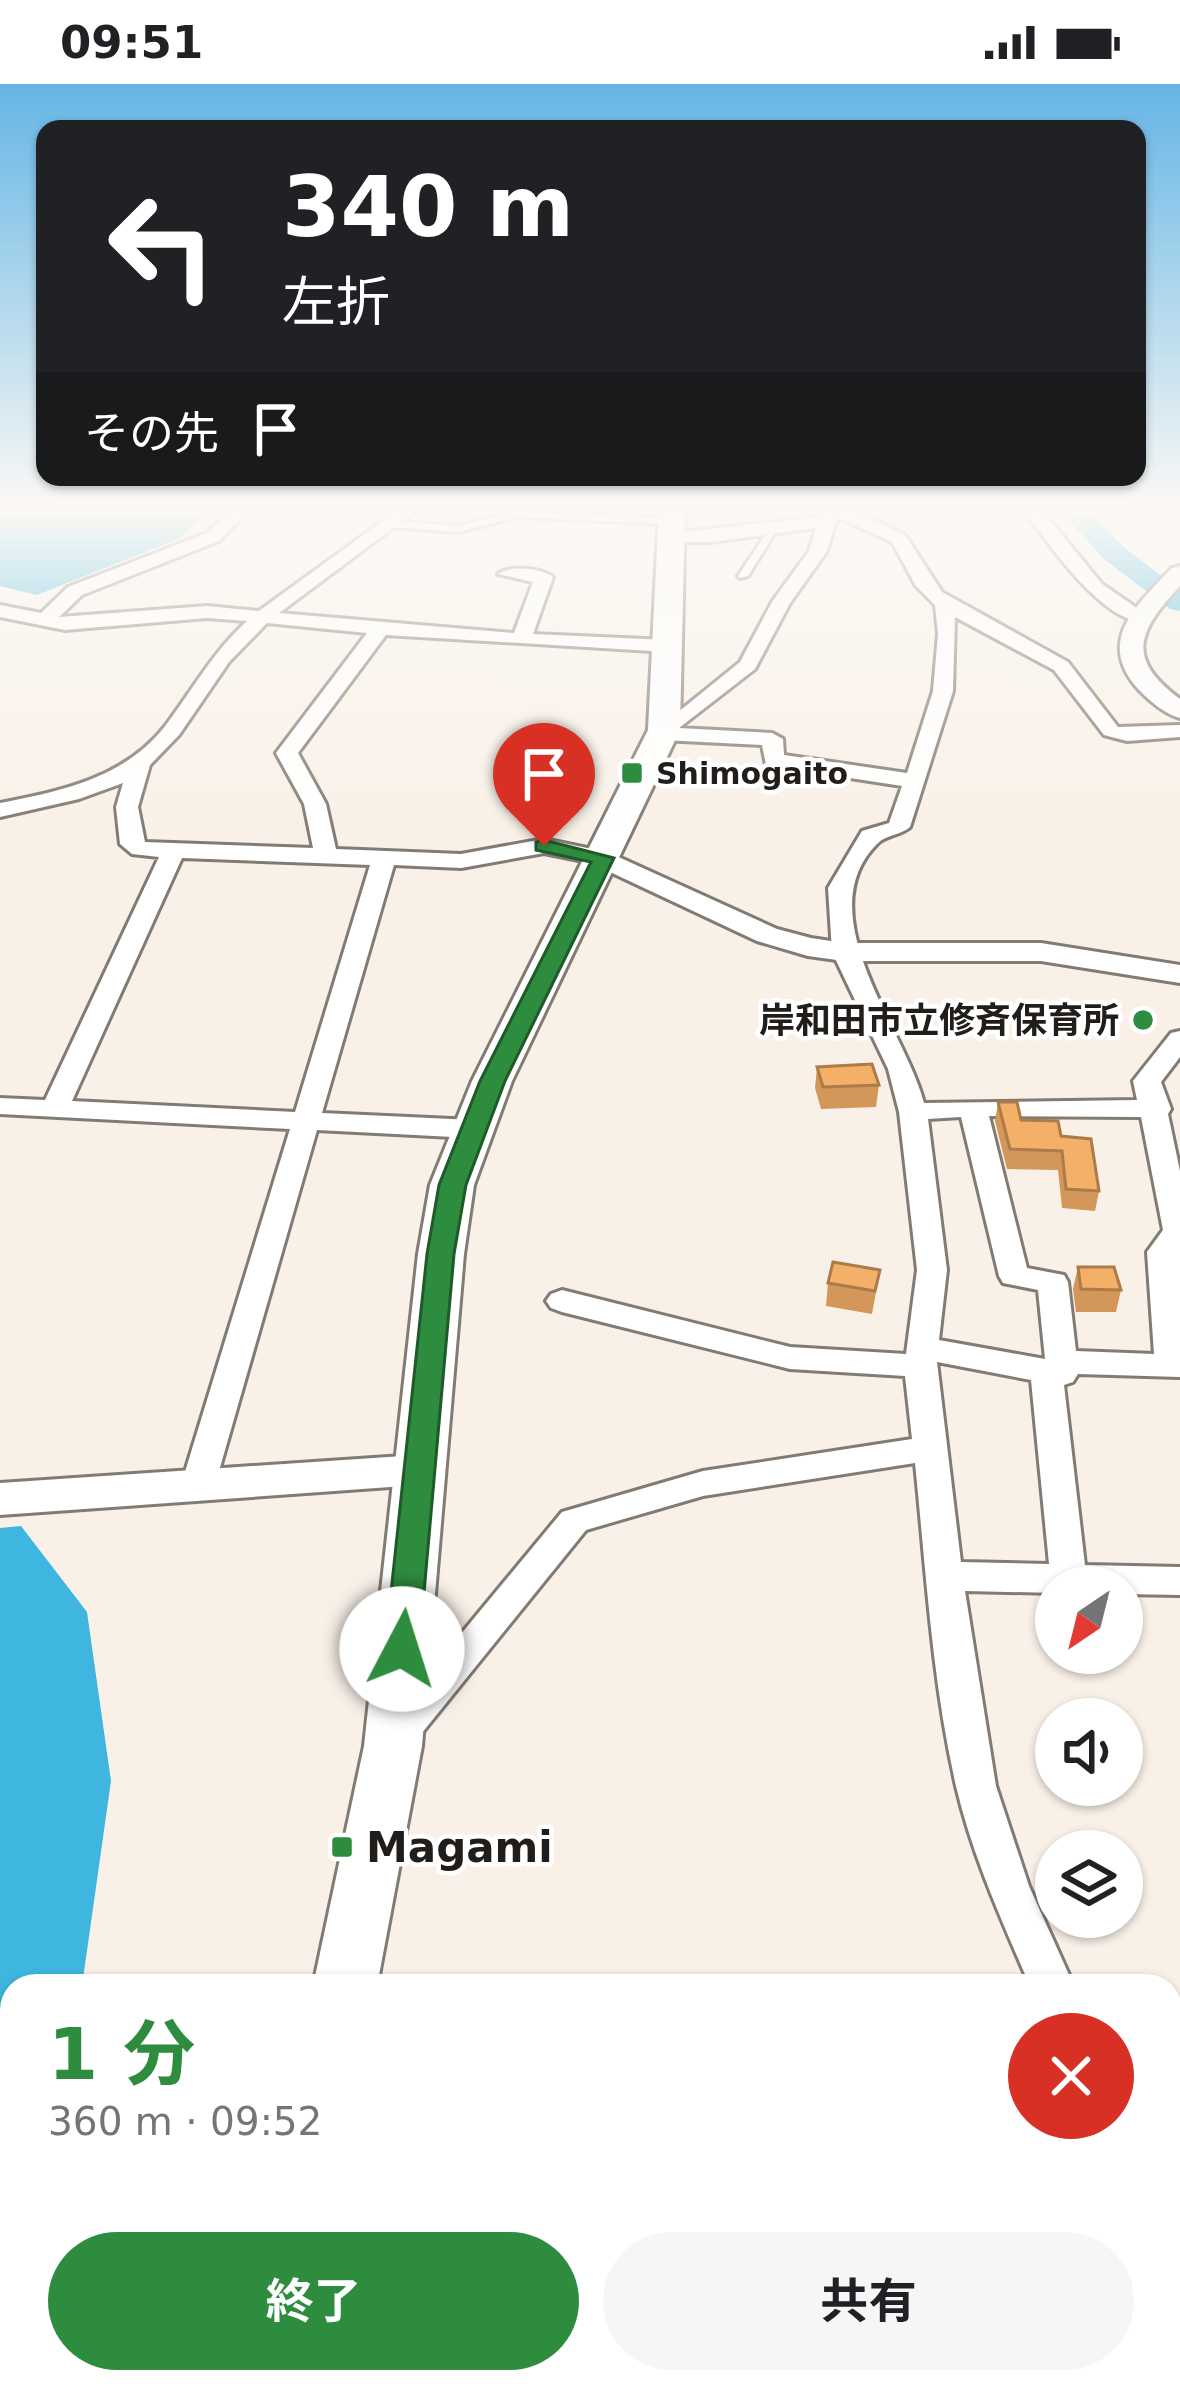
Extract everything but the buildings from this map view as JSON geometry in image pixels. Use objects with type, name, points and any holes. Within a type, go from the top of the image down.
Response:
[{"type":"main road","points":[[348,1974],[394,1739],[446,1216],[473,1129],[663,732],[669,615]]},
{"type":"street","points":[[17,615],[88,622],[145,615]]},
{"type":"street","points":[[44,621],[50,615]]},
{"type":"street","points":[[212,615],[668,646]]},
{"type":"street","points":[[0,810],[103,785],[140,763],[170,734],[216,663],[268,615]]},
{"type":"street","points":[[522,638],[530,615]]},
{"type":"street","points":[[663,732],[748,664],[774,615]]},
{"type":"street","points":[[946,615],[945,699],[899,827],[870,836],[840,888],[844,952],[902,1069],[913,1112],[932,1270],[921,1357],[928,1449],[976,1786],[1008,1886],[1047,1974]]},
{"type":"street","points":[[966,615],[1060,666],[1112,731],[1127,735],[1180,731]]},
{"type":"street","points":[[1139,615],[1130,637],[1133,664],[1142,680],[1180,711]]},
{"type":"street","points":[[326,856],[315,804],[287,753],[380,629]]},
{"type":"street","points":[[663,732],[772,739],[774,760],[913,781]]},
{"type":"street","points":[[140,763],[128,808],[132,844],[140,849],[461,861],[544,846],[603,858],[767,935],[844,952],[1041,952],[1180,974]]},
{"type":"street","points":[[55,1108],[173,852]]},
{"type":"street","points":[[198,1485],[384,858]]},
{"type":"street","points":[[1180,1040],[1148,1081],[1178,1231],[1175,1242],[1162,1252],[1166,1347],[1180,1362]]},
{"type":"street","points":[[0,1106],[473,1129]]},
{"type":"street","points":[[973,1108],[1014,1276],[1053,1282],[1053,1367],[1068,1566]]},
{"type":"street","points":[[913,1112],[1157,1109]]},
{"type":"street","points":[[562,1301],[790,1358],[921,1357],[1053,1367],[1180,1362]]},
{"type":"street","points":[[394,1739],[574,1521],[608,1507],[752,1476],[928,1449]]},
{"type":"street","points":[[0,1499],[418,1471]]},
{"type":"street","points":[[944,1576],[1035,1578]]},
{"type":"street","points":[[1143,1580],[1180,1581]]},
{"type":"water","points":[[21,1526],[87,1612],[111,1781],[84,1974],[0,1974],[0,1528]]},
{"type":"place","name":"Shimogaito","points":[[632,773]]},
{"type":"place","name":"岸和田市立修斉保育所","points":[[1143,1020]]},
{"type":"place","name":"Magami","points":[[342,1847]]},
{"type":"route","points":[[402,1649],[452,1185],[492,1081],[603,858],[544,846]]}]
